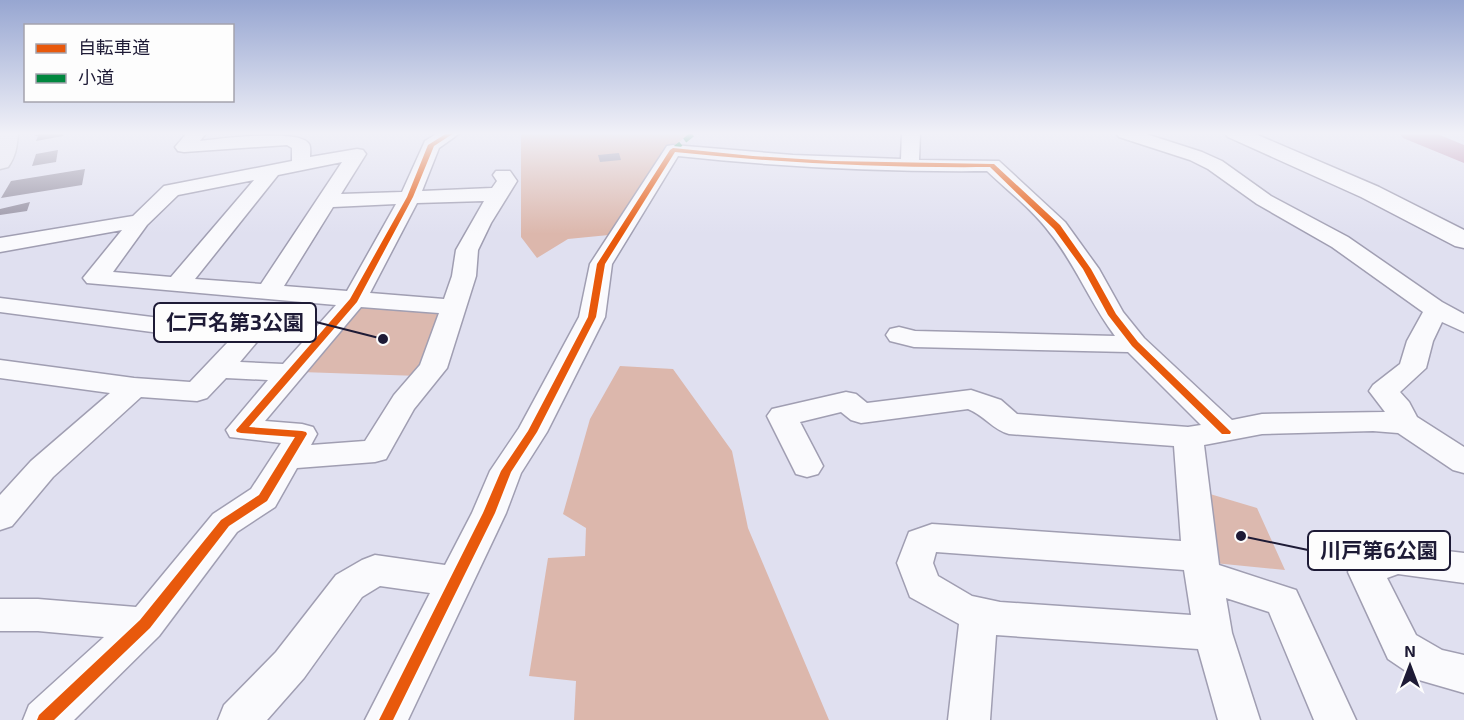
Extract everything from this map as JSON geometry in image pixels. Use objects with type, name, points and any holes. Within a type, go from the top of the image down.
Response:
[{"type":"street","points":[[288,167],[171,190],[140,221],[95,278],[454,307]]},
{"type":"street","points":[[268,292],[349,167]]},
{"type":"street","points":[[44,720],[145,624],[225,523],[262,498],[302,434],[241,430],[288,373],[354,300],[410,197],[422,167]]},
{"type":"street","points":[[386,720],[489,513],[506,471],[532,432],[592,317],[601,264],[663,167]]},
{"type":"street","points":[[994,167],[1057,226],[1087,269],[1112,315],[1135,344],[1227,432]]},
{"type":"street","points":[[1217,167],[1264,200],[1340,242],[1433,307],[1464,324]]},
{"type":"street","points":[[1312,167],[1370,192],[1464,240]]},
{"type":"street","points":[[178,284],[272,170]]},
{"type":"street","points":[[286,458],[375,451],[398,412],[433,368],[464,276],[467,250],[502,184],[410,197],[327,201]]},
{"type":"street","points":[[0,245],[140,221]]},
{"type":"street","points":[[0,305],[248,337],[197,392],[134,387],[0,369]]},
{"type":"street","points":[[1405,423],[1399,409],[1383,391],[1412,368],[1420,341],[1433,316]]},
{"type":"street","points":[[899,335],[914,339],[1135,344]]},
{"type":"street","points":[[220,369],[288,373]]},
{"type":"street","points":[[0,517],[42,470],[134,387]]},
{"type":"street","points":[[807,466],[782,416],[846,400],[861,413],[971,399],[991,407],[1009,424],[1188,436],[1227,432],[1262,424],[1373,421],[1405,423],[1464,462]]},
{"type":"street","points":[[1188,436],[1202,566],[1213,633],[1239,720]]},
{"type":"street","points":[[1213,633],[1071,625],[979,615],[959,607],[923,586],[915,563],[921,543],[932,538],[1202,566],[1283,601],[1335,720]]},
{"type":"street","points":[[1464,568],[1395,559],[1366,572],[1402,647],[1433,668],[1464,674]]},
{"type":"street","points":[[239,720],[290,665],[349,586],[375,570],[455,582]]},
{"type":"street","points":[[0,615],[38,615],[145,624]]},
{"type":"street","points":[[969,720],[979,615]]},
{"type":"shaded area","points":[[521,167],[657,167],[619,234],[568,239],[537,258],[521,237]]},
{"type":"shaded area","points":[[358,307],[441,313],[419,376],[301,372]]},
{"type":"shaded area","points":[[620,366],[673,369],[732,451],[748,528],[829,720],[574,720],[576,681],[529,676],[548,558],[585,556],[586,528],[563,514],[590,419]]},
{"type":"shaded area","points":[[1210,494],[1257,508],[1285,570],[1214,563]]},
{"type":"building","points":[[85,169],[82,185],[1,198],[11,181]]},
{"type":"building","points":[[30,202],[27,211],[0,215],[0,209]]},
{"type":"cycle path","points":[[44,720],[145,624],[225,523],[263,498],[302,434],[241,430],[354,300],[410,197],[422,167]]},
{"type":"cycle path","points":[[386,720],[489,513],[506,471],[532,432],[592,317],[601,264],[663,167]]},
{"type":"cycle path","points":[[994,167],[1057,227],[1087,269],[1112,315],[1135,344],[1226,432]]},
{"type":"place","name":"仁戸名第3公園","points":[[383,339]]},
{"type":"place","name":"川戸第6公園","points":[[1241,536]]}]
